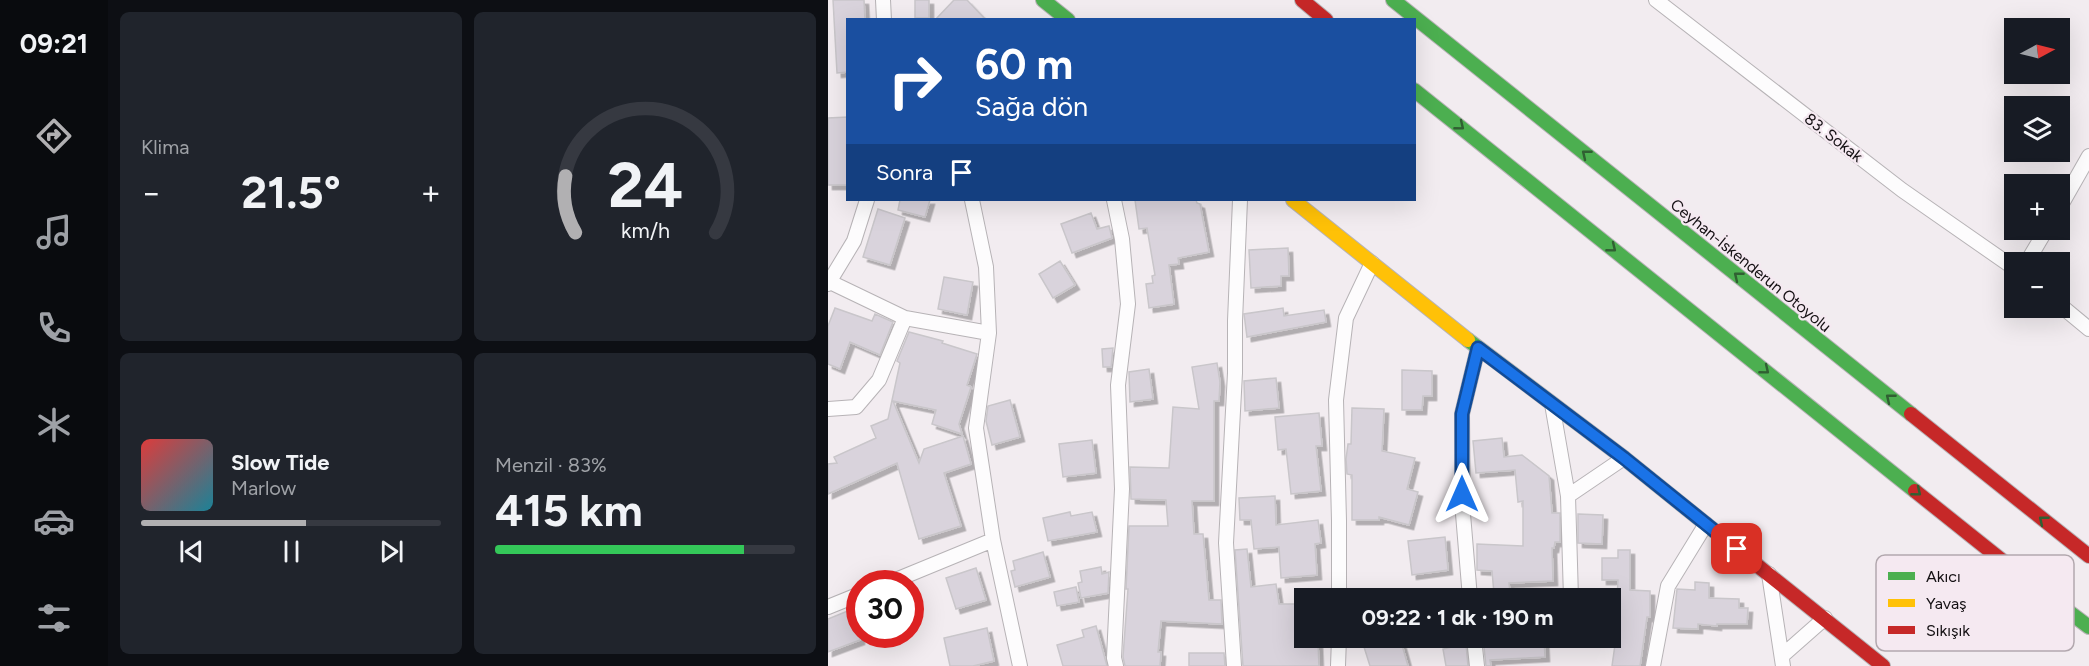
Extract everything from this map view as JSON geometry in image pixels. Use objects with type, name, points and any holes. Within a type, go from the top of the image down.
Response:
[{"type":"main road","points":[[1044,0],[1066,18]]},
{"type":"main road","points":[[1302,0],[1324,18]]},
{"type":"main road","name":"Ceyhan-İskenderun Otoyolu","points":[[1393,0],[1416,18]]},
{"type":"main road","name":"Ceyhan-İskenderun Otoyolu","points":[[1416,18],[2089,556]]},
{"type":"main road","points":[[1416,92],[1995,555]]},
{"type":"main road","points":[[1294,201],[1478,348],[1624,458],[1882,666]]},
{"type":"main road","points":[[2074,616],[2089,627]]},
{"type":"street","points":[[883,0],[884,18]]},
{"type":"street","name":"83. Sokak","points":[[1656,0],[1902,190],[2004,261]]},
{"type":"street","points":[[2070,189],[2089,156]]},
{"type":"street","points":[[867,201],[854,242],[828,282],[905,318],[989,333]]},
{"type":"street","points":[[972,201],[986,267],[989,333],[976,428],[993,540],[1020,666]]},
{"type":"street","points":[[1114,201],[1122,238],[1128,304],[1118,385],[1122,489],[1114,658],[1116,666]]},
{"type":"street","points":[[1234,666],[1226,543],[1235,373],[1240,201]]},
{"type":"street","points":[[1339,588],[1336,400],[1346,318],[1372,263]]},
{"type":"street","points":[[2070,313],[2089,329]]},
{"type":"street","points":[[828,410],[856,407],[879,380],[905,318]]},
{"type":"street","points":[[1469,588],[1463,514],[1462,414],[1478,348]]},
{"type":"street","points":[[1552,404],[1568,496],[1571,588]]},
{"type":"street","points":[[1568,496],[1624,458]]},
{"type":"street","points":[[1653,666],[1668,586],[1706,524]]},
{"type":"street","points":[[920,570],[993,540]]},
{"type":"street","points":[[1769,574],[1783,661]]},
{"type":"street","points":[[828,607],[846,600]]},
{"type":"street","points":[[1783,661],[1825,618]]},
{"type":"street","points":[[1338,666],[1339,648]]},
{"type":"street","points":[[1475,648],[1477,666]]},
{"type":"building","points":[[833,0],[864,0],[865,18],[846,18],[846,72],[837,73]]},
{"type":"building","points":[[915,0],[929,0],[929,18],[915,18]]},
{"type":"building","points":[[954,0],[967,0],[984,18],[937,18]]},
{"type":"building","points":[[846,117],[846,185],[828,185],[828,118]]},
{"type":"building","points":[[900,201],[930,201],[925,217],[898,210]]},
{"type":"building","points":[[1135,201],[1196,201],[1200,204],[1209,252],[1178,258],[1179,264],[1169,265],[1174,304],[1149,308],[1146,284],[1153,283],[1152,276],[1155,275],[1147,228],[1139,229]]},
{"type":"building","points":[[878,209],[905,218],[890,265],[863,257]]},
{"type":"building","points":[[1091,213],[1097,229],[1109,226],[1112,238],[1072,253],[1061,224]]},
{"type":"building","points":[[1288,248],[1289,276],[1281,276],[1281,286],[1251,288],[1249,250]]},
{"type":"building","points":[[1060,261],[1075,285],[1053,298],[1039,274]]},
{"type":"building","points":[[944,277],[973,282],[967,315],[938,309]]},
{"type":"building","points":[[835,308],[872,321],[875,314],[893,322],[880,355],[850,342],[840,369],[828,364],[828,326]]},
{"type":"building","points":[[1283,308],[1284,316],[1324,310],[1326,322],[1247,337],[1244,314]]},
{"type":"building","points":[[909,332],[943,341],[942,343],[977,354],[967,385],[971,387],[959,424],[962,434],[932,424],[936,410],[893,401],[919,463],[924,449],[963,436],[971,464],[944,473],[961,526],[919,539],[897,463],[828,494],[828,464],[837,463],[834,457],[876,438],[871,426],[888,419],[900,363],[897,361]]},
{"type":"building","points":[[1113,348],[1111,367],[1103,367],[1102,349]]},
{"type":"building","points":[[1217,363],[1220,382],[1219,401],[1214,401],[1214,501],[1192,501],[1194,534],[1203,534],[1209,600],[1221,600],[1222,624],[1161,621],[1158,652],[1161,652],[1160,666],[1125,666],[1123,657],[1128,589],[1126,589],[1129,526],[1168,526],[1166,500],[1131,499],[1130,467],[1169,468],[1173,407],[1199,409],[1192,367]]},
{"type":"building","points":[[1149,369],[1153,399],[1130,402],[1129,372]]},
{"type":"building","points":[[1402,370],[1432,371],[1432,396],[1423,396],[1422,410],[1402,410]]},
{"type":"building","points":[[1276,378],[1279,408],[1245,411],[1244,381]]},
{"type":"building","points":[[1010,400],[1020,437],[992,445],[986,421],[988,406]]},
{"type":"building","points":[[1352,408],[1384,409],[1382,451],[1415,458],[1407,489],[1418,492],[1409,525],[1379,517],[1379,520],[1352,520],[1352,475],[1347,474],[1346,459],[1348,444],[1351,444]]},
{"type":"building","points":[[1319,413],[1322,446],[1316,446],[1321,491],[1291,494],[1286,449],[1278,450],[1275,417]]},
{"type":"building","points":[[1502,438],[1504,457],[1522,455],[1549,476],[1552,513],[1560,513],[1560,542],[1555,542],[1552,548],[1553,581],[1509,583],[1510,588],[1493,588],[1492,571],[1477,570],[1477,544],[1523,546],[1523,501],[1518,502],[1515,470],[1476,473],[1473,441]]},
{"type":"building","points":[[1092,440],[1096,473],[1063,477],[1059,444]]},
{"type":"building","points":[[1275,496],[1276,525],[1318,520],[1321,543],[1315,544],[1317,575],[1281,578],[1279,547],[1254,549],[1251,520],[1240,520],[1239,498]]},
{"type":"building","points":[[1070,512],[1071,516],[1092,512],[1097,532],[1048,541],[1043,518]]},
{"type":"building","points":[[1578,514],[1603,515],[1602,544],[1578,543]]},
{"type":"building","points":[[1445,537],[1448,570],[1412,575],[1408,541]]},
{"type":"building","points":[[1247,549],[1251,587],[1276,584],[1279,604],[1294,604],[1294,648],[1318,648],[1319,666],[1243,666],[1235,550]]},
{"type":"building","points":[[1618,550],[1630,550],[1630,590],[1650,591],[1650,617],[1647,617],[1640,666],[1612,666],[1615,648],[1621,648],[1621,588],[1618,588],[1618,580],[1602,580],[1602,558],[1618,558]]},
{"type":"building","points":[[1043,552],[1050,577],[1015,587],[1011,571],[1015,570],[1013,561]]},
{"type":"building","points":[[1101,567],[1102,574],[1109,572],[1108,593],[1081,598],[1078,583],[1082,582],[1080,571]]},
{"type":"building","points":[[976,568],[986,600],[956,609],[946,578]]},
{"type":"building","points":[[1695,582],[1709,583],[1709,598],[1739,599],[1739,608],[1748,608],[1747,624],[1717,624],[1717,626],[1698,624],[1698,629],[1673,628],[1677,589],[1695,590]]},
{"type":"building","points":[[1076,587],[1079,602],[1057,606],[1054,592]]},
{"type":"building","points":[[846,612],[846,645],[828,652],[828,619]]},
{"type":"building","points":[[1096,626],[1107,666],[1063,666],[1057,645],[1084,637],[1082,630]]},
{"type":"building","points":[[987,628],[994,661],[973,666],[950,666],[944,638]]},
{"type":"building","points":[[1364,648],[1403,648],[1408,666],[1370,666]]},
{"type":"building","points":[[1466,648],[1468,666],[1446,666],[1443,649]]},
{"type":"building","points":[[1484,648],[1545,648],[1545,657],[1490,660],[1491,666],[1486,666]]},
{"type":"building","points":[[1189,653],[1224,653],[1225,666],[1189,666]]},
{"type":"traffic: fast","points":[[1043,0],[1066,18]]},
{"type":"traffic: fast","points":[[1393,0],[1416,18]]},
{"type":"traffic: fast","points":[[1416,18],[1911,414]]},
{"type":"traffic: fast","points":[[1416,92],[1915,491]]},
{"type":"traffic: fast","points":[[1468,340],[1624,458],[1753,562]]},
{"type":"traffic: fast","points":[[2074,616],[2089,627]]},
{"type":"traffic: slow","points":[[1294,201],[1468,340]]},
{"type":"traffic: jam","points":[[1302,0],[1324,18]]},
{"type":"traffic: jam","points":[[1911,414],[2089,556]]},
{"type":"traffic: jam","points":[[1915,491],[1995,555]]},
{"type":"traffic: jam","points":[[1753,562],[1883,666]]},
{"type":"route","points":[[1462,494],[1462,414],[1478,348],[1624,458],[1737,549]]}]
